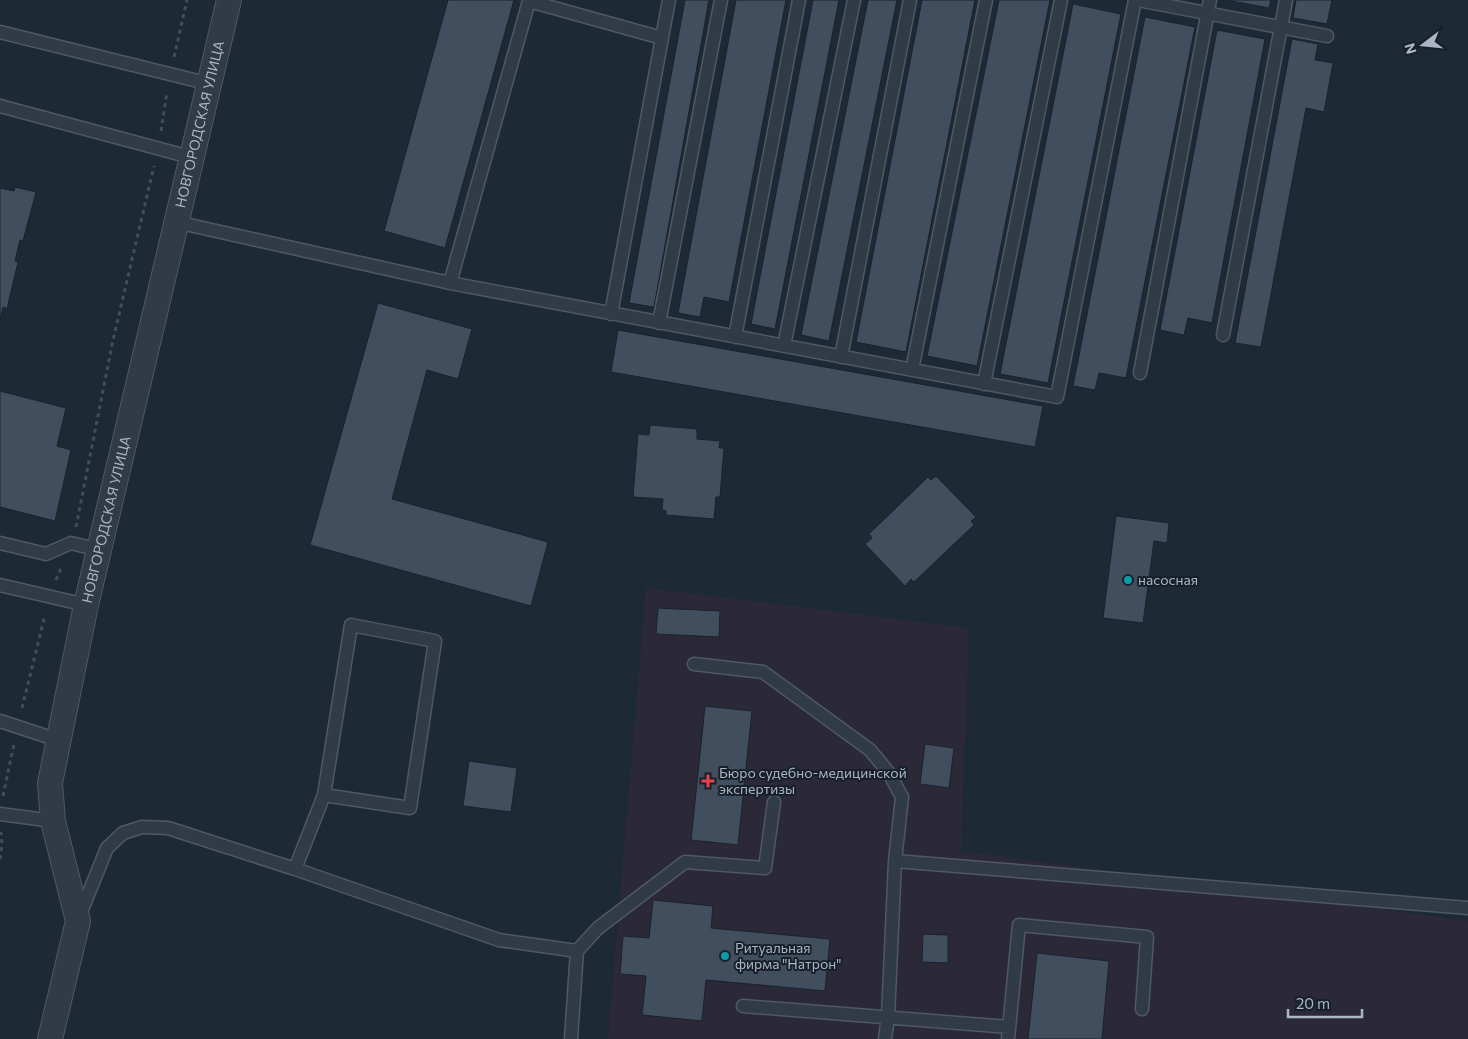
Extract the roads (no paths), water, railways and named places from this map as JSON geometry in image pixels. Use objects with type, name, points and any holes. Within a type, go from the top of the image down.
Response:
[{"type":"street","name":"НОВГОРОДСКАЯ УЛИЦА","points":[[50,1039],[78,921],[53,821],[50,782],[86,605],[190,157],[210,84],[229,0]]},
{"type":"lane","points":[[611,314],[670,0]]},
{"type":"lane","points":[[660,323],[721,0]]},
{"type":"lane","points":[[735,337],[799,0]]},
{"type":"lane","points":[[784,346],[854,0]]},
{"type":"lane","points":[[840,357],[910,0]]},
{"type":"lane","points":[[912,370],[986,0]]},
{"type":"lane","points":[[984,384],[1061,0]]},
{"type":"lane","points":[[176,222],[450,283],[1057,397],[1137,0],[1327,36]]},
{"type":"lane","points":[[1140,373],[1210,0]]},
{"type":"lane","points":[[1223,335],[1286,0]]},
{"type":"lane","points":[[450,283],[529,1],[662,38]]},
{"type":"lane","points":[[0,32],[170,76],[210,84]]},
{"type":"lane","points":[[0,106],[190,157]]},
{"type":"lane","points":[[0,544],[46,554],[71,543],[99,550]]},
{"type":"lane","points":[[0,585],[86,605]]},
{"type":"lane","points":[[295,869],[324,795],[351,625],[435,641],[410,808],[324,795]]},
{"type":"lane","points":[[694,664],[763,672],[870,750],[889,772],[902,797],[885,1039]]},
{"type":"lane","points":[[0,721],[18,725],[58,740]]},
{"type":"lane","points":[[571,1038],[577,951],[598,928],[685,862],[765,868],[774,802]]},
{"type":"lane","points":[[0,814],[53,821]]},
{"type":"lane","points":[[78,921],[107,848],[123,833],[142,827],[168,828],[295,869],[499,940],[577,951]]},
{"type":"lane","points":[[896,862],[1468,908]]},
{"type":"lane","points":[[743,1006],[888,1017],[1009,1033],[1019,925],[1147,937],[1142,1009]]},
{"type":"place","name":"насосная","points":[[1128,580]]},
{"type":"place","name":"Бюро судебно-медицинской экспертизы","points":[[708,781]]},
{"type":"place","name":"Ритуальная фирма \"Натрон\"","points":[[725,956]]}]
